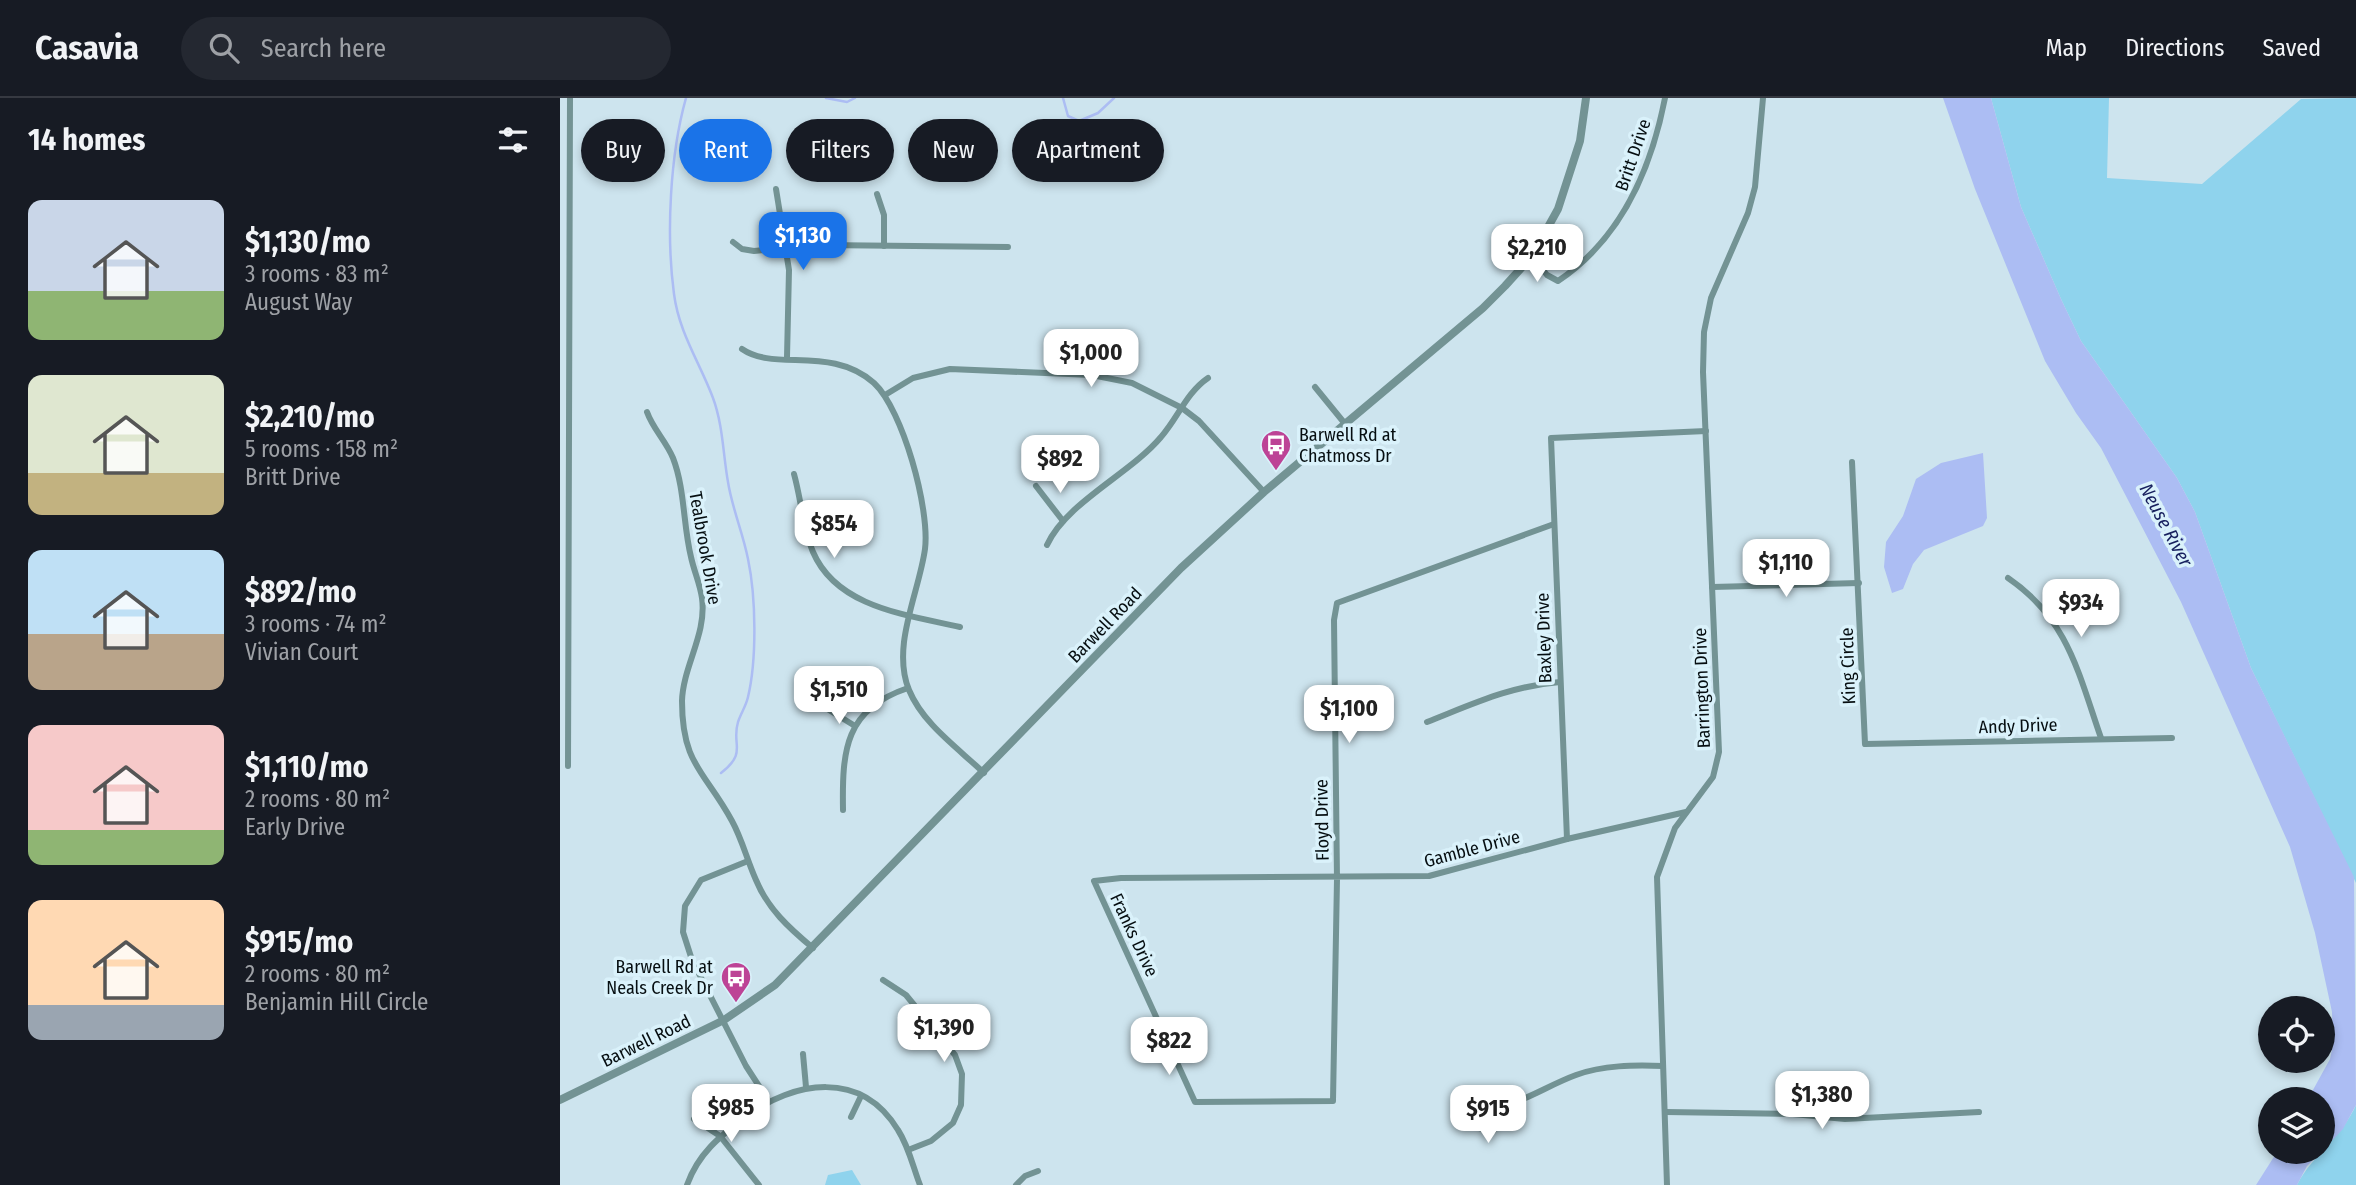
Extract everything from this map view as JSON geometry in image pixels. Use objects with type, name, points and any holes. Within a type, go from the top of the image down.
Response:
[{"type":"street","points":[[568,766],[570,98]]},
{"type":"street","name":"Barwell Road","points":[[560,1100],[724,1020],[775,985],[1181,568],[1264,492],[1483,308],[1532,256],[1551,224],[1569,180],[1580,141],[1586,98]]},
{"type":"street","name":"Britt Drive","points":[[1532,256],[1547,275],[1558,281],[1617,224],[1640,184],[1665,98]]},
{"type":"street","name":"Barrington Drive","points":[[1667,1185],[1657,877],[1666,846],[1686,813],[1709,785],[1718,761],[1703,352],[1706,324],[1716,282],[1752,200],[1763,98]]},
{"type":"street","points":[[776,188],[790,285],[787,358]]},
{"type":"street","points":[[877,194],[884,215],[884,246]]},
{"type":"street","points":[[733,242],[742,249],[754,251],[821,245],[1008,247]]},
{"type":"street","points":[[742,349],[761,356],[816,359],[847,367],[872,382],[885,395],[902,430],[924,523],[925,545],[903,658],[908,688],[926,717],[984,773]]},
{"type":"street","points":[[885,395],[925,374],[967,369],[1114,379],[1132,383],[1182,408],[1214,435],[1264,492]]},
{"type":"street","points":[[1047,545],[1063,521],[1138,460],[1161,437],[1197,385],[1208,378]]},
{"type":"street","points":[[1315,387],[1346,425]]},
{"type":"street","name":"Tealbrook Drive","points":[[647,412],[651,424],[672,455],[677,471],[691,558],[702,598],[700,633],[684,684],[685,743],[698,774],[731,819],[766,900],[778,917],[813,948]]},
{"type":"street","name":"Baxley Drive","points":[[1567,839],[1551,438],[1706,431]]},
{"type":"street","points":[[560,432],[568,432]]},
{"type":"street","name":"King Circle","points":[[1852,462],[1865,744]]},
{"type":"street","points":[[794,474],[809,540],[827,574],[859,600],[910,616],[960,627]]},
{"type":"street","points":[[1036,486],[1063,521]]},
{"type":"street","name":"Floyd Drive","points":[[1333,1100],[1337,879],[1334,620],[1337,603],[1553,524]]},
{"type":"street","points":[[2008,578],[2033,594],[2067,641],[2101,738]]},
{"type":"street","points":[[1712,587],[1859,583]]},
{"type":"street","points":[[1427,722],[1500,692],[1526,685],[1560,682]]},
{"type":"street","points":[[802,687],[813,700],[855,726]]},
{"type":"street","points":[[844,810],[845,751],[855,726],[872,706],[908,688]]},
{"type":"street","points":[[560,713],[570,713]]},
{"type":"street","name":"Andy Drive","points":[[1865,744],[2172,738]]},
{"type":"street","name":"Gamble Drive","points":[[1094,881],[1121,878],[1337,879],[1429,876],[1567,839],[1686,813]]},
{"type":"street","points":[[748,861],[701,880],[685,906],[683,932],[686,946],[746,1066],[768,1100]]},
{"type":"street","name":"Franks Drive","points":[[1094,881],[1195,1102],[1333,1100]]},
{"type":"street","points":[[883,980],[906,995],[955,1055],[962,1074],[961,1105],[953,1123],[931,1141],[908,1150]]},
{"type":"street","points":[[803,1054],[806,1087]]},
{"type":"street","points":[[1497,1110],[1497,1125],[1493,1131],[1479,1128],[1478,1110],[1497,1110],[1591,1071],[1663,1066]]},
{"type":"street","points":[[687,1185],[698,1162],[720,1136],[768,1100],[806,1087],[833,1087],[861,1096],[889,1118],[908,1150],[920,1185]]},
{"type":"street","points":[[851,1117],[861,1096]]},
{"type":"street","points":[[1666,1112],[1793,1114],[1845,1119],[1979,1112]]},
{"type":"street","points":[[695,1119],[720,1136],[759,1185]]},
{"type":"street","points":[[1016,1185],[1025,1176],[1038,1171]]},
{"type":"shaded area","points":[[1991,98],[2109,98],[2107,178],[2202,184],[2301,99],[2356,98],[2356,883],[2251,668],[2195,512],[2177,478],[2081,341],[2061,299],[2021,207]]},
{"type":"shaded area","points":[[2356,1105],[2356,1185],[2297,1185],[2311,1164],[2335,1164],[2335,1136]]},
{"type":"shaded area","points":[[852,1170],[861,1185],[825,1185],[828,1175]]},
{"type":"water","name":"Neuse River","points":[[1943,98],[1991,98],[2021,207],[2061,299],[2081,341],[2177,478],[2195,512],[2251,668],[2354,877],[2356,1105],[2343,1129],[2335,1137],[2335,1087],[2315,1087],[2322,1073],[2335,1073],[2335,996],[2329,996],[2315,933],[2290,847],[2181,602],[2101,448],[2045,361],[1975,189]]},
{"type":"water","points":[[1983,453],[1987,518],[1983,526],[1924,550],[1913,564],[1903,589],[1892,593],[1884,567],[1886,542],[1903,516],[1916,479],[1941,463]]},
{"type":"water","points":[[2269,1164],[2309,1164],[2297,1185],[2256,1185]]},
{"type":"waterway","points":[[686,98],[676,144],[671,195],[670,246],[674,294],[680,322],[716,408],[730,492],[751,574],[754,609],[753,665],[748,697],[736,730],[736,754],[721,773]]},
{"type":"waterway","points":[[826,98],[847,102],[855,98]]},
{"type":"waterway","points":[[1063,98],[1068,116],[1079,121],[1098,113],[1114,98]]},
{"type":"place","name":"Barwell Rd at Chatmoss Dr","points":[[1276,472]]},
{"type":"place","name":"Barwell Rd at Neals Creek Dr","points":[[736,1004]]}]
